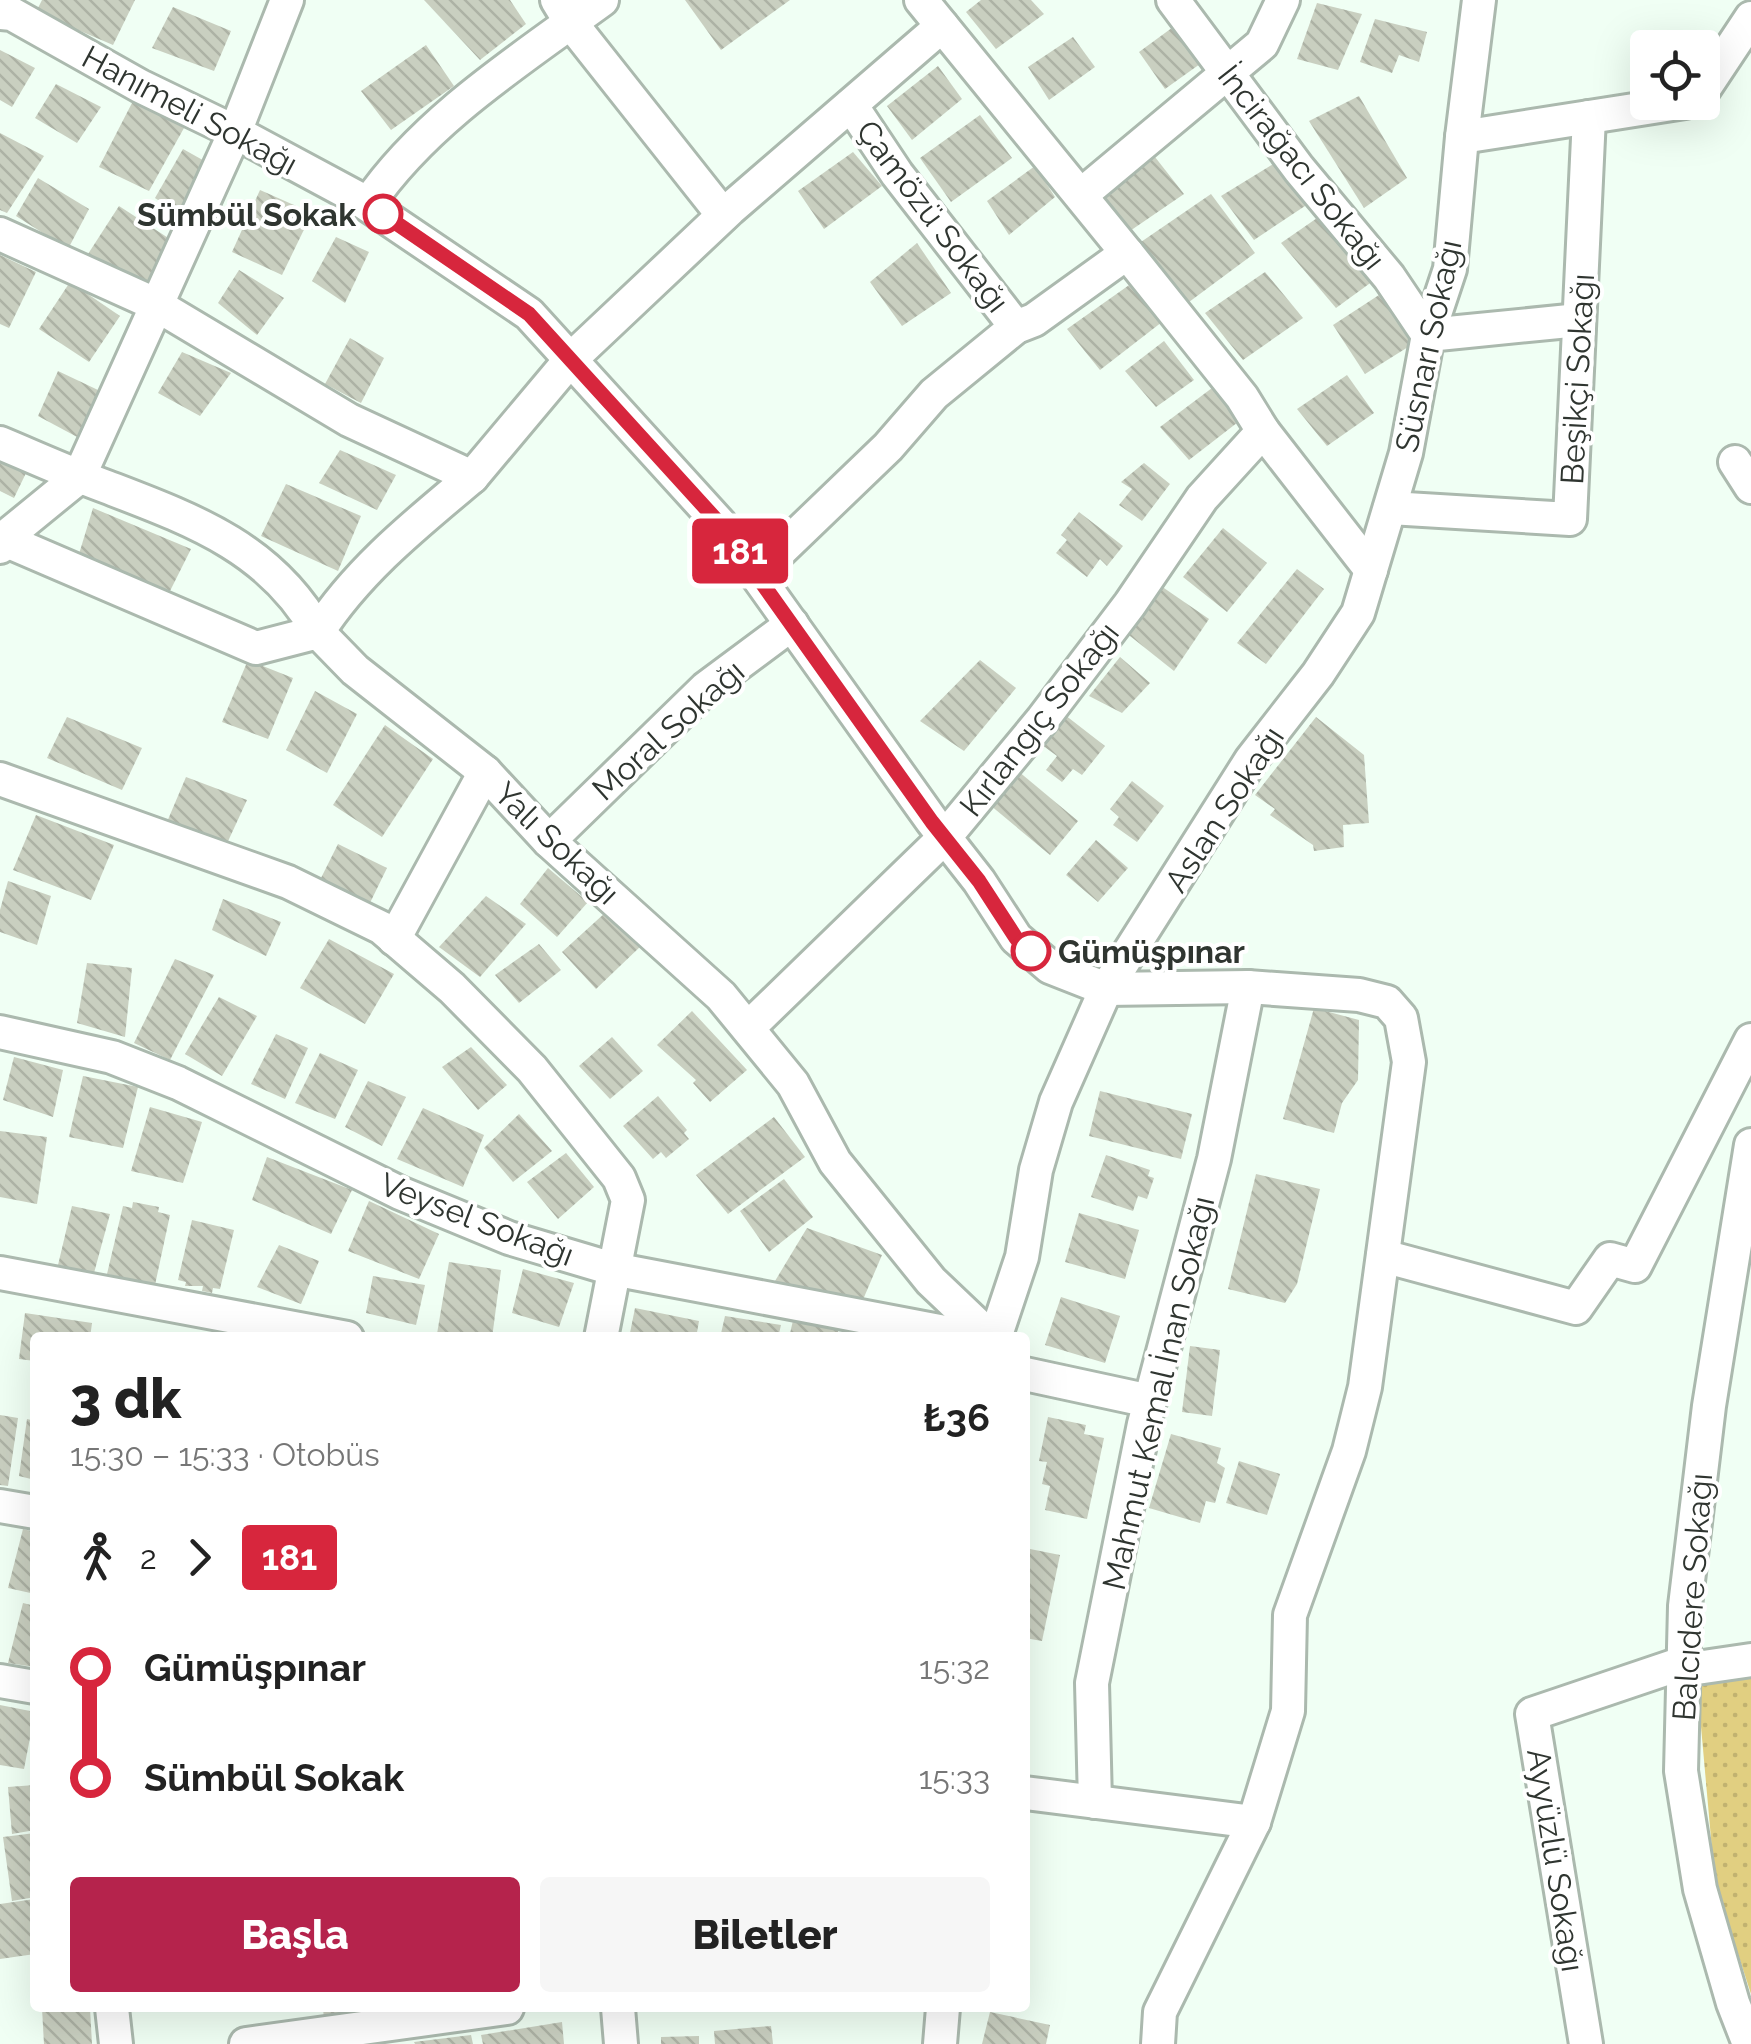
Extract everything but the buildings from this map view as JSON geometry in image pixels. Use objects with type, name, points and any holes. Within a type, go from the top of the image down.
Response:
[{"type":"street","points":[[287,0],[235,132],[79,476],[1,541],[256,648],[318,632],[388,547],[472,477],[571,358],[723,215],[942,26]]},
{"type":"street","points":[[368,204],[389,172],[564,11],[602,0]]},
{"type":"street","points":[[920,0],[1242,397],[1263,431],[1372,570]]},
{"type":"street","name":"İncirağacı Sokağı","points":[[1173,0],[1298,168],[1389,277],[1428,335]]},
{"type":"street","points":[[1081,195],[1262,44],[1283,0]]},
{"type":"street","name":"Süsnarı Sokağı","points":[[1372,570],[1406,452],[1428,335],[1450,268],[1479,0]]},
{"type":"street","name":"Hanımeli Sokağı","points":[[10,9],[140,86],[368,204],[529,314],[720,524],[979,881],[1016,938],[1050,967],[1106,989]]},
{"type":"street","points":[[564,11],[723,215]]},
{"type":"street","points":[[1720,65],[1751,18]]},
{"type":"street","name":"Çamözü Sokağı","points":[[851,106],[898,174],[1016,327]]},
{"type":"street","points":[[1462,137],[1630,111]]},
{"type":"street","name":"Beşikçi Sokağı","points":[[1390,508],[1570,519],[1589,118]]},
{"type":"street","points":[[0,234],[48,259],[156,304],[349,420],[472,477]]},
{"type":"street","points":[[757,573],[888,448],[934,394],[1016,327],[1034,320],[1127,253]]},
{"type":"street","points":[[1428,335],[1580,320]]},
{"type":"street","name":"Kırlangıç Sokağı","points":[[748,1028],[945,838],[1130,604],[1202,498],[1263,431]]},
{"type":"street","name":"Yalı Sokağı","points":[[0,443],[204,526],[240,546],[302,602],[318,632],[355,670],[485,772],[550,841],[721,996],[793,1084],[835,1162],[931,1281],[986,1332]]},
{"type":"street","name":"Aslan Sokağı","points":[[995,1332],[1022,1257],[1036,1170],[1056,1102],[1106,989],[1252,760],[1318,674],[1358,613],[1372,570]]},
{"type":"street","name":"Moral Sokağı","points":[[550,841],[706,688],[792,624]]},
{"type":"street","points":[[394,938],[485,772]]},
{"type":"street","points":[[0,779],[288,882],[382,928],[452,988],[532,1069],[619,1178],[628,1200],[602,1332]]},
{"type":"street","points":[[1106,989],[1248,987],[1359,994],[1387,1002],[1401,1018],[1409,1062],[1366,1387],[1349,1450],[1290,1615],[1288,1711],[1254,1822],[1160,2012],[1158,2044]]},
{"type":"street","name":"Mahmut Kemal İnan Sokağı","points":[[1095,1802],[1092,1683],[1150,1401],[1214,1159],[1248,987]]},
{"type":"street","name":"Veysel Sokağı","points":[[0,1032],[112,1057],[178,1082],[400,1193],[509,1238],[613,1269],[944,1332]]},
{"type":"street","points":[[1383,1256],[1576,1308],[1610,1259],[1635,1266],[1751,1040]]},
{"type":"street","name":"Balcıdere Sokağı","points":[[1748,2044],[1700,1888],[1681,1772],[1685,1606],[1709,1406],[1751,1145]]},
{"type":"street","points":[[0,1273],[314,1332]]},
{"type":"street","points":[[1030,1375],[1150,1401]]},
{"type":"street","points":[[0,1506],[30,1511]]},
{"type":"street","points":[[1683,1666],[1751,1660]]},
{"type":"street","name":"Ayyüzlü Sokağı","points":[[1586,2044],[1532,1714],[1683,1666]]},
{"type":"street","points":[[0,1681],[30,1687]]},
{"type":"street","points":[[1030,1794],[1254,1822]]},
{"type":"street","points":[[112,2012],[116,2044]]},
{"type":"street","points":[[246,2044],[293,2022],[446,2012]]},
{"type":"street","points":[[618,2012],[621,2044]]},
{"type":"street","points":[[940,2044],[944,2012]]},
{"type":"shaded area","points":[[1751,1672],[1751,1994],[1715,1883],[1698,1693],[1702,1683]]},
{"type":"bus line","name":"181","points":[[383,214],[529,314],[720,524],[932,822],[979,881],[1016,938],[1031,951]]},
{"type":"place","name":"Sümbül Sokak","points":[[383,214]]},
{"type":"place","name":"Gümüşpınar","points":[[1031,951]]}]
